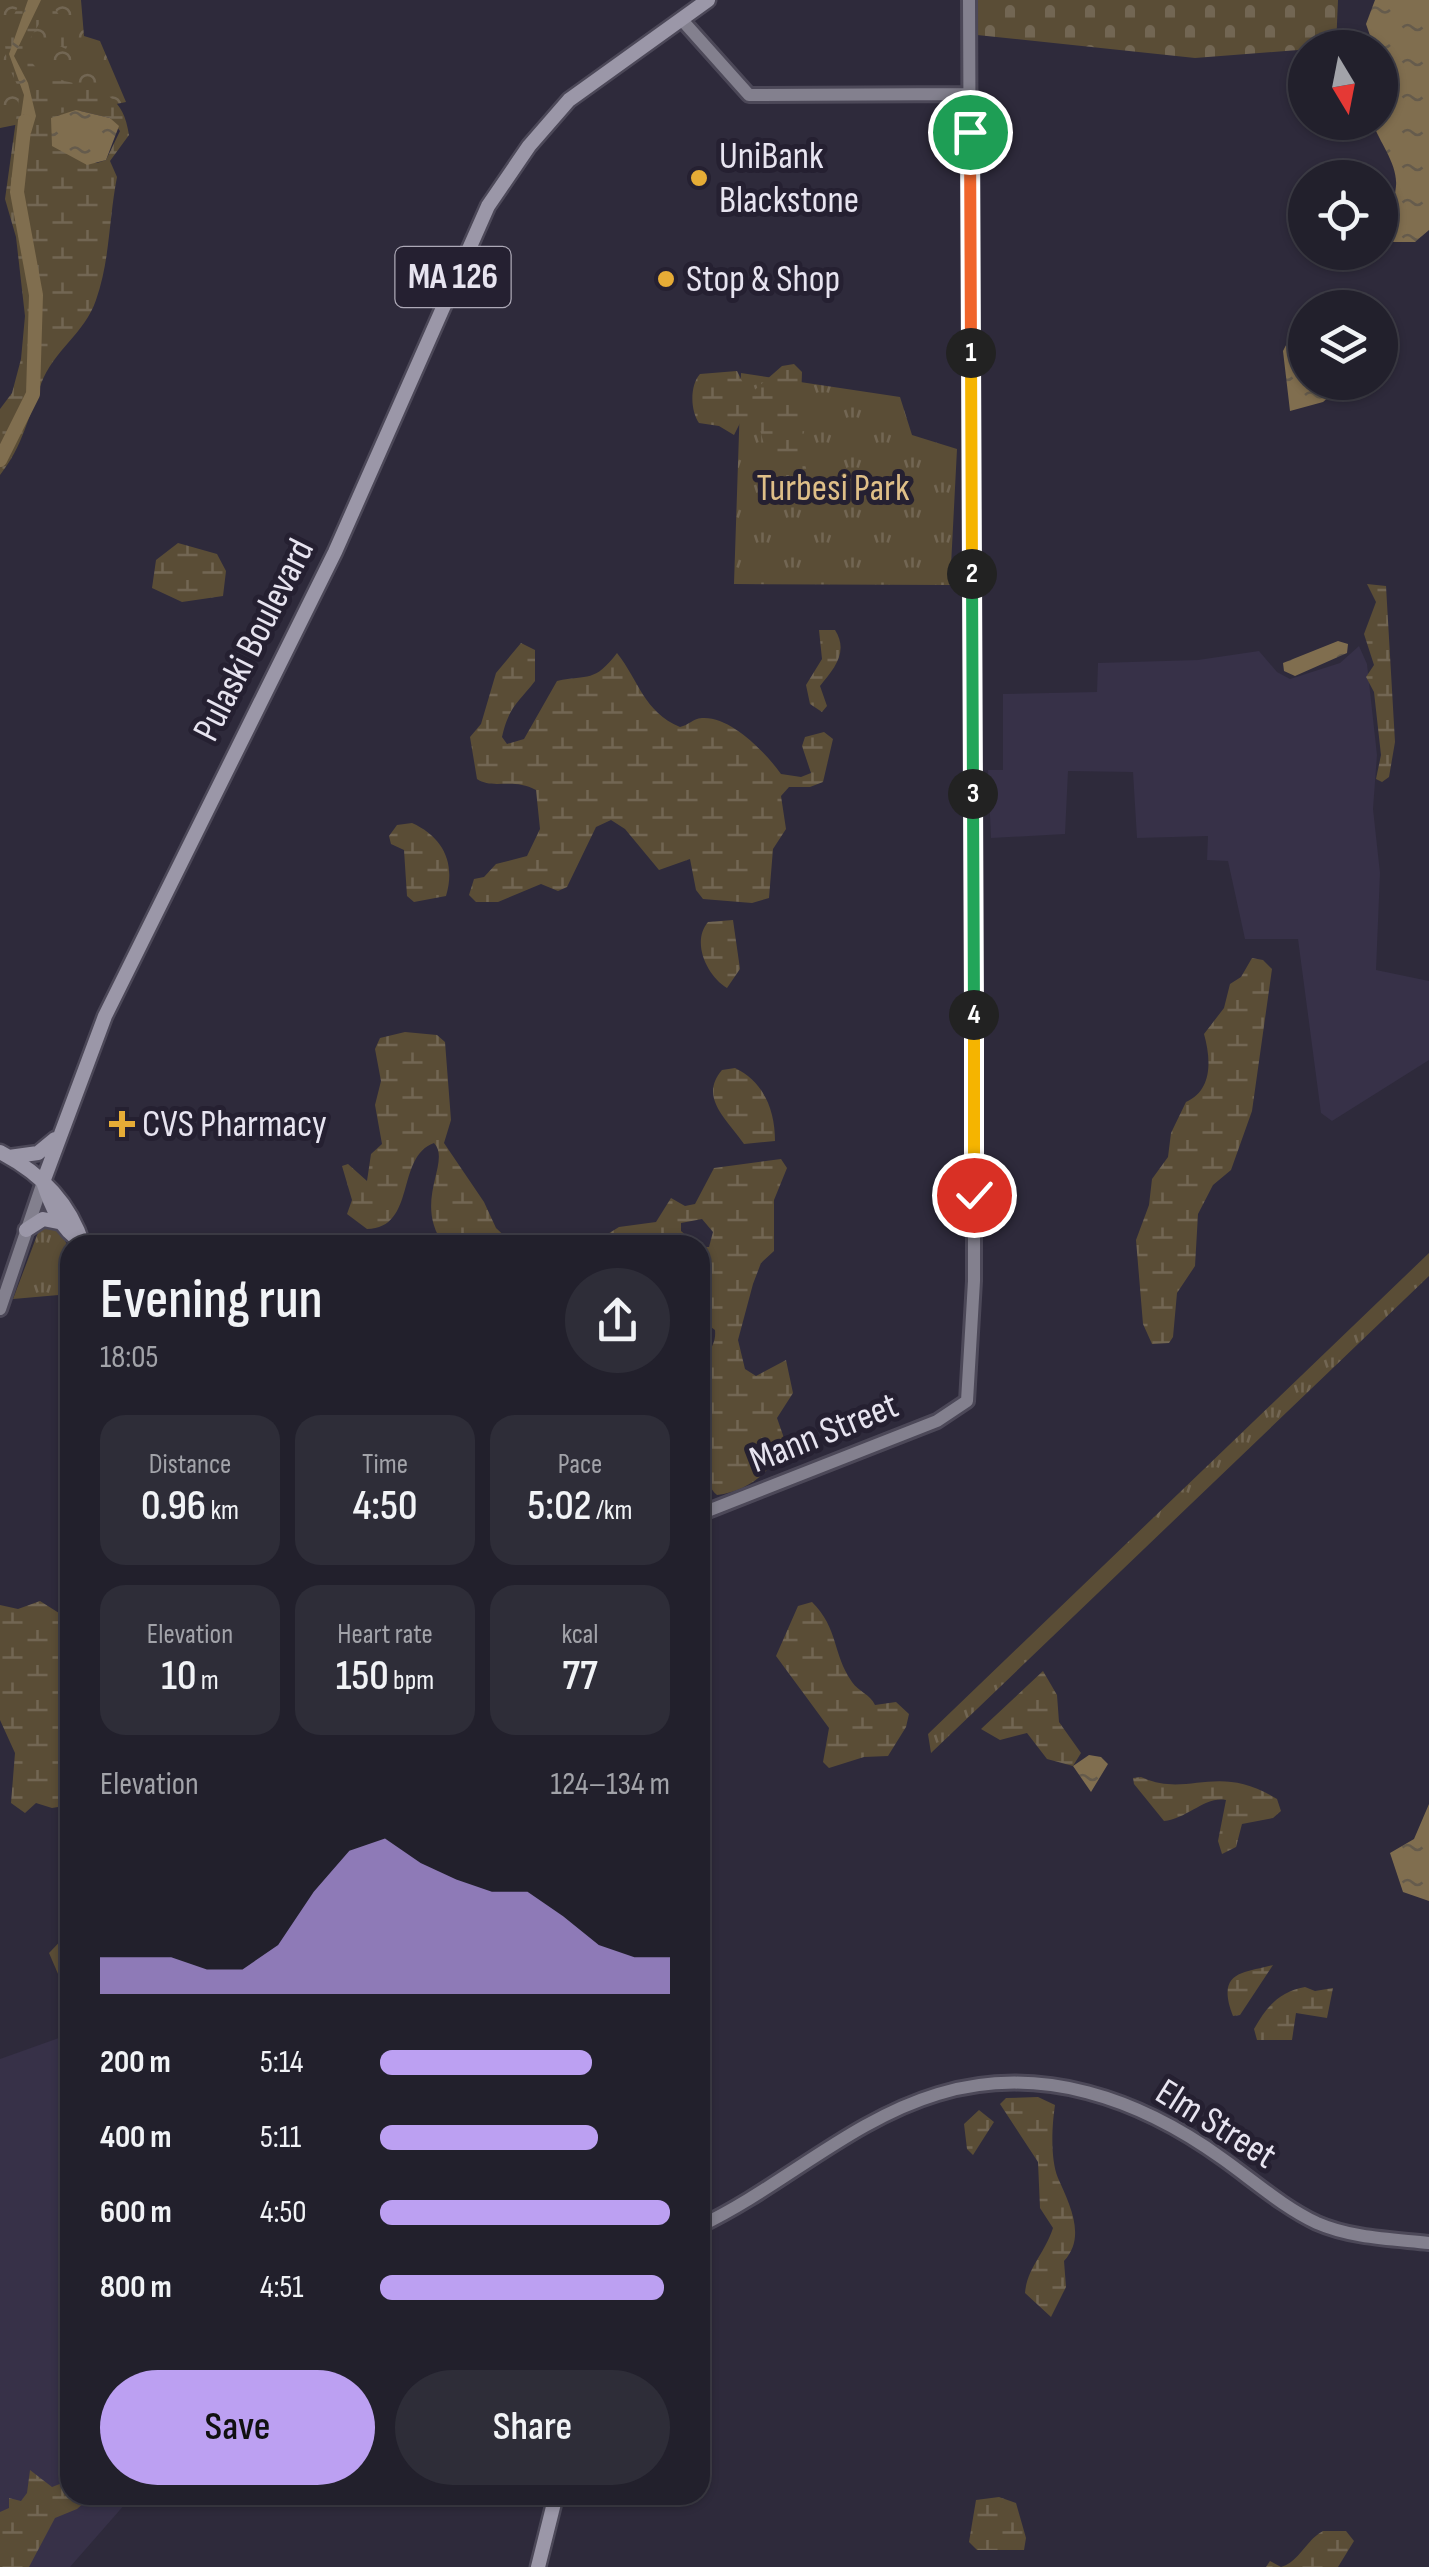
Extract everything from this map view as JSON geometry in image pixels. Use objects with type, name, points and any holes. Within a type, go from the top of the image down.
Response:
[{"type":"main road","name":"MA 126","points":[[682,20],[708,0]]},
{"type":"main road","name":"Pulaski Boulevard","points":[[43,1182],[104,1016],[335,552],[474,231],[528,146],[569,100],[682,20]]},
{"type":"main road","points":[[4,1154],[38,1154],[59,1136]]},
{"type":"main road","points":[[4,1154],[60,1196],[81,1235]]},
{"type":"main road","points":[[43,1182],[63,1223],[74,1235]]},
{"type":"main road","points":[[26,1230],[43,1219],[63,1223]]},
{"type":"main road","points":[[538,2567],[554,2505]]},
{"type":"street","points":[[682,20],[749,95],[970,94],[970,0]]},
{"type":"street","name":"Mann Street","points":[[710,1510],[937,1420],[967,1401],[974,1282],[970,94]]},
{"type":"street","name":"Pulaski Boulevard","points":[[0,1310],[43,1182]]},
{"type":"street","name":"Elm Street","points":[[710,2220],[892,2112],[938,2094],[1008,2082],[1072,2087],[1153,2115],[1194,2138],[1286,2204],[1331,2228],[1429,2243]]},
{"type":"shaded area","points":[[1359,646],[1367,664],[1377,755],[1373,809],[1380,873],[1376,970],[1429,981],[1429,1060],[1332,1121],[1321,1113],[1298,939],[1245,939],[1228,861],[1207,860],[1208,836],[1137,838],[1133,772],[1068,771],[1065,834],[991,838],[988,770],[1003,770],[1003,694],[1097,692],[1098,663],[1198,660],[1259,651],[1277,672],[1290,679],[1340,663]]},
{"type":"shaded area","points":[[60,2038],[60,2505],[124,2505],[70,2567],[0,2567],[0,2059]]},
{"type":"green space","points":[[0,0],[25,0],[11,67],[23,96],[20,124],[0,128]]},
{"type":"green space","points":[[21,0],[49,0],[68,28],[69,42],[66,49],[49,41],[49,18],[44,16],[25,47],[33,64],[46,74],[96,89],[111,98],[123,112],[129,135],[110,161],[117,177],[96,300],[46,372],[20,442],[0,475],[0,409],[12,393],[21,359],[25,316],[16,237],[5,199],[20,91],[7,63],[4,36]],"holes":[[[76,110],[110,118],[120,131],[106,160],[97,163],[82,161],[56,114]]]},
{"type":"green space","points":[[44,0],[81,0],[84,36],[100,41],[126,102],[42,119],[25,70],[24,48]]},
{"type":"green space","points":[[977,0],[1338,0],[1337,30],[1288,30],[1288,51],[1195,58],[977,35]]},
{"type":"green space","points":[[794,364],[802,372],[801,402],[807,420],[800,448],[808,475],[827,475],[840,482],[830,493],[809,502],[802,481],[780,477],[767,456],[758,422],[741,421],[734,435],[719,426],[699,423],[693,405],[694,384],[700,374],[737,371],[749,395],[782,366]]},
{"type":"green space","name":"Turbesi Park","points":[[741,373],[900,397],[912,435],[957,449],[950,585],[734,584]]},
{"type":"green space","points":[[178,543],[217,554],[226,571],[223,596],[182,602],[152,588],[156,560]]},
{"type":"green space","points":[[1367,584],[1386,586],[1395,742],[1389,777],[1382,782],[1376,779],[1381,755],[1374,692],[1366,677],[1374,665],[1364,634],[1376,602]]},
{"type":"green space","points":[[819,630],[835,630],[841,646],[835,667],[820,686],[827,706],[822,712],[810,704],[806,685],[822,659]]},
{"type":"green space","points":[[521,643],[535,650],[535,681],[508,718],[502,737],[507,744],[524,739],[557,681],[596,673],[617,653],[650,704],[668,721],[680,727],[702,718],[724,723],[757,747],[781,774],[801,777],[811,773],[802,746],[805,737],[824,732],[833,739],[823,782],[810,787],[789,787],[781,796],[786,829],[773,849],[769,898],[752,903],[703,899],[696,890],[690,859],[659,870],[625,829],[611,820],[596,827],[567,887],[558,891],[541,884],[498,902],[476,902],[469,895],[474,879],[484,877],[496,864],[527,856],[540,829],[536,790],[477,779],[470,737],[481,724],[496,673]]},
{"type":"green space","points":[[412,823],[432,836],[444,852],[449,873],[446,896],[414,902],[407,896],[404,850],[391,844],[389,836],[397,825]]},
{"type":"green space","points":[[733,920],[740,969],[727,988],[708,967],[701,939],[708,922]]},
{"type":"green space","points":[[1252,958],[1263,960],[1272,969],[1252,1111],[1231,1170],[1213,1185],[1198,1214],[1195,1266],[1177,1293],[1173,1337],[1169,1343],[1152,1344],[1143,1324],[1136,1240],[1149,1205],[1152,1179],[1168,1157],[1171,1133],[1186,1102],[1201,1090],[1208,1073],[1204,1034],[1224,1008],[1230,984],[1241,977]]},
{"type":"green space","points":[[405,1032],[437,1035],[445,1042],[451,1120],[444,1143],[503,1235],[438,1235],[431,1213],[439,1161],[434,1143],[414,1162],[400,1205],[383,1226],[367,1229],[347,1214],[352,1200],[342,1166],[348,1164],[367,1181],[371,1154],[382,1144],[375,1105],[381,1081],[375,1049],[380,1038]]},
{"type":"green space","points":[[735,1068],[753,1081],[766,1098],[775,1141],[744,1144],[718,1108],[713,1090],[715,1080],[722,1070]]},
{"type":"green space","points":[[781,1159],[787,1168],[774,1200],[774,1251],[761,1263],[738,1340],[745,1369],[756,1376],[786,1360],[793,1393],[777,1418],[785,1441],[774,1461],[750,1484],[717,1495],[710,1485],[710,1350],[715,1336],[710,1326],[713,1232],[702,1219],[681,1223],[686,1235],[606,1235],[619,1227],[656,1222],[671,1198],[685,1206],[695,1204],[714,1168]]},
{"type":"green space","points":[[47,1225],[61,1235],[60,1295],[13,1299],[39,1230]]},
{"type":"green space","points":[[1429,1253],[1429,1276],[931,1753],[928,1734]]},
{"type":"green space","points":[[40,1601],[60,1614],[60,1807],[36,1803],[25,1813],[11,1803],[15,1753],[0,1720],[0,1605],[18,1609]]},
{"type":"green space","points":[[812,1602],[827,1622],[841,1661],[855,1685],[875,1705],[896,1702],[909,1714],[906,1727],[888,1756],[864,1757],[829,1768],[823,1762],[829,1728],[776,1656],[798,1606]]},
{"type":"green space","points":[[1043,1671],[1057,1695],[1059,1722],[1081,1753],[1073,1766],[1047,1759],[1027,1733],[1000,1740],[981,1729]]},
{"type":"green space","points":[[1133,1778],[1174,1784],[1237,1783],[1277,1799],[1281,1811],[1273,1818],[1242,1824],[1236,1847],[1222,1854],[1218,1841],[1226,1800],[1211,1801],[1164,1821],[1134,1784]]},
{"type":"green space","points":[[60,1941],[60,1978],[49,1953]]},
{"type":"green space","points":[[1273,1965],[1240,2015],[1233,2016],[1228,2001],[1230,1982],[1243,1973]]},
{"type":"green space","points":[[1305,1987],[1315,1991],[1333,1988],[1327,2018],[1296,2013],[1292,2040],[1257,2040],[1254,2029],[1269,2007],[1288,1992]]},
{"type":"green space","points":[[1038,2097],[1055,2105],[1054,2161],[1075,2231],[1071,2252],[1064,2261],[1066,2287],[1051,2317],[1025,2293],[1029,2276],[1053,2228],[1040,2208],[1038,2162],[1000,2104],[1006,2098]]},
{"type":"green space","points":[[979,2110],[994,2122],[973,2155],[967,2149],[964,2124]]},
{"type":"green space","points":[[30,2470],[52,2487],[60,2484],[60,2505],[82,2505],[55,2518],[29,2567],[0,2567],[0,2512],[9,2508],[9,2498],[21,2501],[27,2493]]},
{"type":"green space","points":[[999,2497],[1016,2503],[1026,2538],[1024,2550],[977,2550],[969,2542],[976,2500]]},
{"type":"green space","points":[[1323,2531],[1346,2531],[1354,2541],[1338,2567],[1281,2567],[1293,2561]]},
{"type":"water","points":[[28,0],[41,0],[14,56],[28,83],[36,116],[31,133],[18,136],[24,95],[9,54]]},
{"type":"water","points":[[1375,0],[1429,0],[1429,230],[1415,242],[1398,242],[1398,160],[1391,160],[1381,140],[1398,140],[1398,30],[1368,30],[1366,24]]},
{"type":"water","points":[[76,110],[110,118],[119,126],[106,160],[87,165],[52,146],[51,118]]},
{"type":"water","points":[[1288,341],[1288,394],[1283,351]]},
{"type":"water","points":[[1289,400],[1325,400],[1323,402],[1290,411]]},
{"type":"water","points":[[1338,641],[1348,644],[1347,653],[1295,676],[1284,671],[1283,663]]},
{"type":"water","points":[[1089,1755],[1101,1757],[1108,1764],[1091,1792],[1073,1766]]},
{"type":"water","points":[[1429,1804],[1429,1901],[1403,1892],[1390,1853],[1414,1839]]},
{"type":"waterway","points":[[0,460],[33,394],[36,295],[17,192],[25,121]]},
{"type":"place","name":"UniBank Blackstone","points":[[699,178]]},
{"type":"place","name":"Stop & Shop","points":[[666,279]]},
{"type":"place","name":"CVS Pharmacy","points":[[122,1124]]},
{"type":"route","points":[[970,132],[974,1195]]}]
